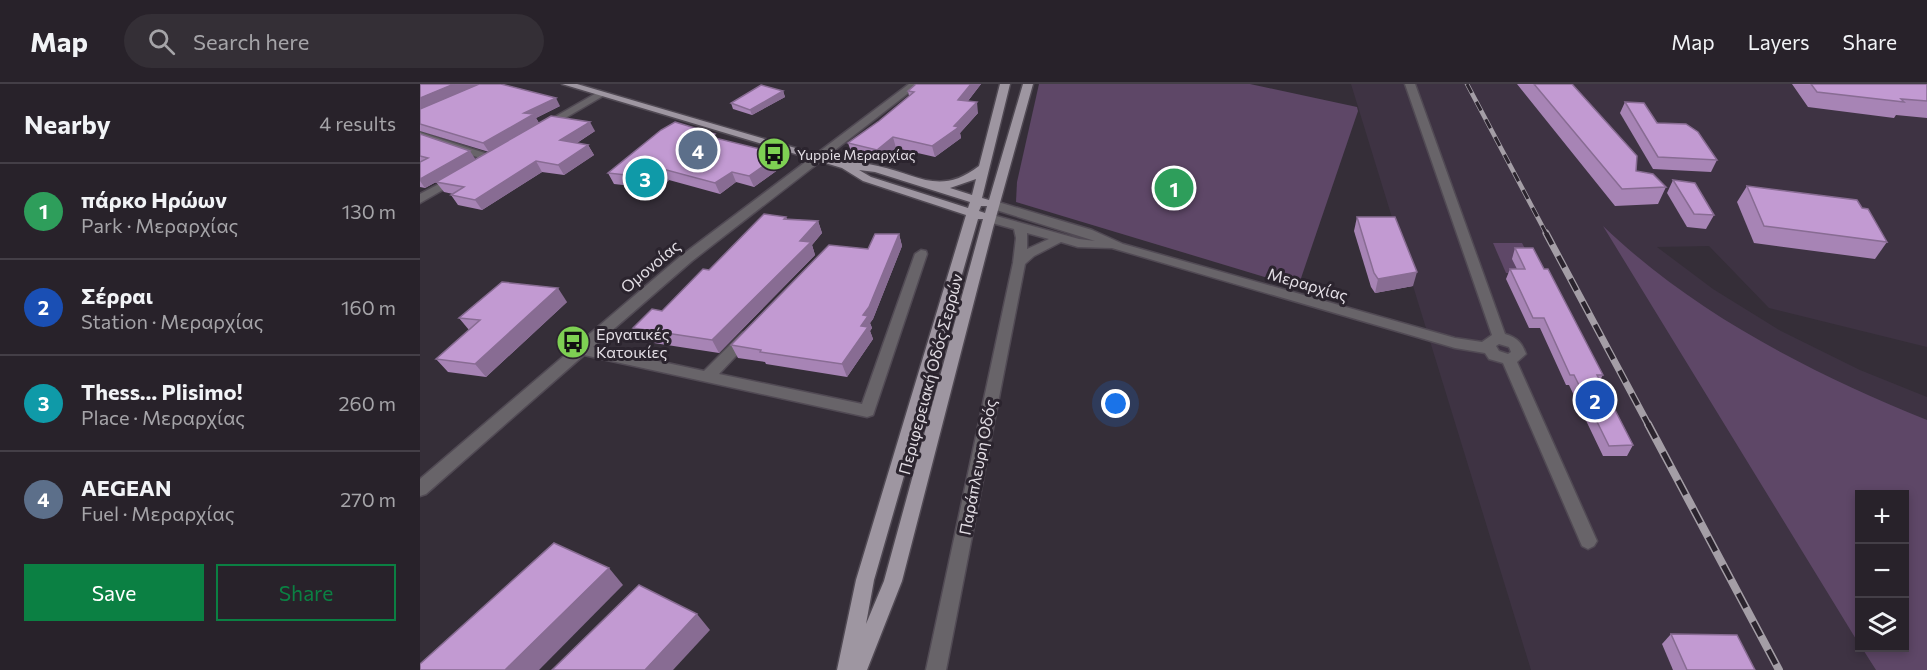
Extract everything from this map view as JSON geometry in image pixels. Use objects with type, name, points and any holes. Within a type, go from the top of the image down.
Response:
[{"type":"main road","name":"Μεραρχίας","points":[[567,84],[839,164],[876,169],[932,185],[975,206]]},
{"type":"main road","name":"Περιφερειακή Οδός Σερρών","points":[[847,670],[865,580],[975,206],[1005,84]]},
{"type":"main road","name":"Περιφερειακή Οδός Σερρών","points":[[857,670],[893,580],[1028,84]]},
{"type":"main road","name":"Μεραρχίας","points":[[839,164],[867,179],[992,212]]},
{"type":"main road","points":[[932,185],[958,184],[985,167]]},
{"type":"street","name":"Ομονοίας","points":[[420,489],[707,242],[915,84]]},
{"type":"street","points":[[1410,84],[1500,339]]},
{"type":"street","points":[[532,134],[600,94]]},
{"type":"street","points":[[420,135],[484,161],[420,199]]},
{"type":"street","name":"Μεραρχίας","points":[[992,212],[1020,227],[1077,243],[1119,247]]},
{"type":"street","name":"Μεραρχίας","points":[[992,212],[1088,233],[1119,247],[1455,344],[1488,348]]},
{"type":"street","name":"Παράπλευρη Οδός","points":[[936,670],[1019,263],[1022,238],[1020,227]]},
{"type":"street","points":[[1019,263],[1029,253],[1060,238]]},
{"type":"street","points":[[580,349],[867,411],[921,254]]},
{"type":"street","points":[[707,376],[755,327]]},
{"type":"street","points":[[1500,339],[1511,341],[1518,347],[1519,354],[1509,360],[1498,358],[1488,348],[1489,342],[1500,339]]},
{"type":"street","points":[[1509,360],[1588,541]]},
{"type":"shaded area","points":[[1039,84],[1250,84],[1357,107],[1358,111],[1298,287],[1016,202],[1017,182]]},
{"type":"shaded area","points":[[1351,84],[1927,84],[1927,347],[1769,308],[1709,246],[1657,247],[1713,289],[1781,331],[1860,370],[1927,397],[1927,670],[1531,670]]},
{"type":"shaded area","points":[[1603,226],[1676,287],[1756,338],[1840,382],[1927,420],[1927,670],[1876,670],[1865,652],[1909,652],[1909,490],[1855,490],[1855,637]]},
{"type":"shaded area","points":[[1493,243],[1522,243],[1530,258],[1519,273],[1506,273]]},
{"type":"building","points":[[420,84],[454,84],[420,98]]},
{"type":"building","points":[[479,84],[501,84],[556,98],[524,113],[534,114],[483,143],[420,124],[420,109]]},
{"type":"building","points":[[916,84],[971,84],[958,100],[977,102],[954,126],[959,127],[932,146],[893,137],[877,150],[848,143],[914,92],[908,91]]},
{"type":"building","points":[[1534,84],[1572,84],[1637,156],[1636,171],[1653,174],[1666,187],[1622,189]]},
{"type":"building","points":[[1811,84],[1927,84],[1927,101],[1901,99],[1904,102],[1817,92]]},
{"type":"building","points":[[761,85],[783,91],[750,110],[731,103]]},
{"type":"building","points":[[1625,102],[1644,103],[1657,123],[1686,124],[1698,132],[1717,160],[1658,157]]},
{"type":"building","points":[[551,116],[590,122],[560,140],[588,145],[558,165],[536,161],[475,200],[451,195],[464,187],[436,182]]},
{"type":"building","points":[[675,122],[715,134],[711,137],[764,150],[760,153],[775,158],[749,176],[732,172],[715,183],[663,169],[653,178],[608,173],[661,130]]},
{"type":"building","points":[[420,134],[470,151],[420,179],[420,162],[428,158],[420,156]]},
{"type":"building","points":[[1673,180],[1695,183],[1714,215],[1694,214]]},
{"type":"building","points":[[1747,186],[1857,200],[1862,208],[1868,209],[1887,242],[1764,226]]},
{"type":"building","points":[[764,214],[786,217],[784,219],[818,221],[800,241],[811,242],[712,340],[633,328],[652,309],[662,311],[703,269],[709,270]]},
{"type":"building","points":[[1357,217],[1395,217],[1417,272],[1378,279],[1374,273]]},
{"type":"building","points":[[875,234],[899,234],[869,307],[863,315],[868,316],[861,326],[868,327],[842,364],[760,352],[761,350],[731,345],[829,245],[868,249]]},
{"type":"building","points":[[1515,248],[1533,248],[1544,269],[1548,269],[1603,375],[1597,375],[1633,445],[1609,446],[1574,375],[1570,375],[1544,318],[1533,318],[1510,269],[1525,269]]},
{"type":"building","points":[[502,282],[558,288],[475,364],[436,359],[480,320],[459,318]]},
{"type":"building","points":[[554,543],[609,568],[505,670],[420,670],[420,664]]},
{"type":"building","points":[[639,585],[697,614],[645,670],[552,670]]},
{"type":"building","points":[[1671,634],[1737,635],[1755,670],[1687,670]]},
{"type":"railway","points":[[1467,84],[1547,235]]},
{"type":"railway","points":[[1546,233],[1649,426]]},
{"type":"railway","points":[[1648,424],[1779,670]]},
{"type":"place","name":"AEGEAN","points":[[698,150]]},
{"type":"place","name":"Yuppie Μεραρχίας","points":[[774,154]]},
{"type":"place","name":"Thess… Plisimo!","points":[[645,178]]},
{"type":"place","name":"πάρκο Ηρώων","points":[[1174,188]]},
{"type":"place","name":"Εργατικές Κατοικίες","points":[[573,342]]},
{"type":"place","name":"Σέρραι","points":[[1595,400]]}]
